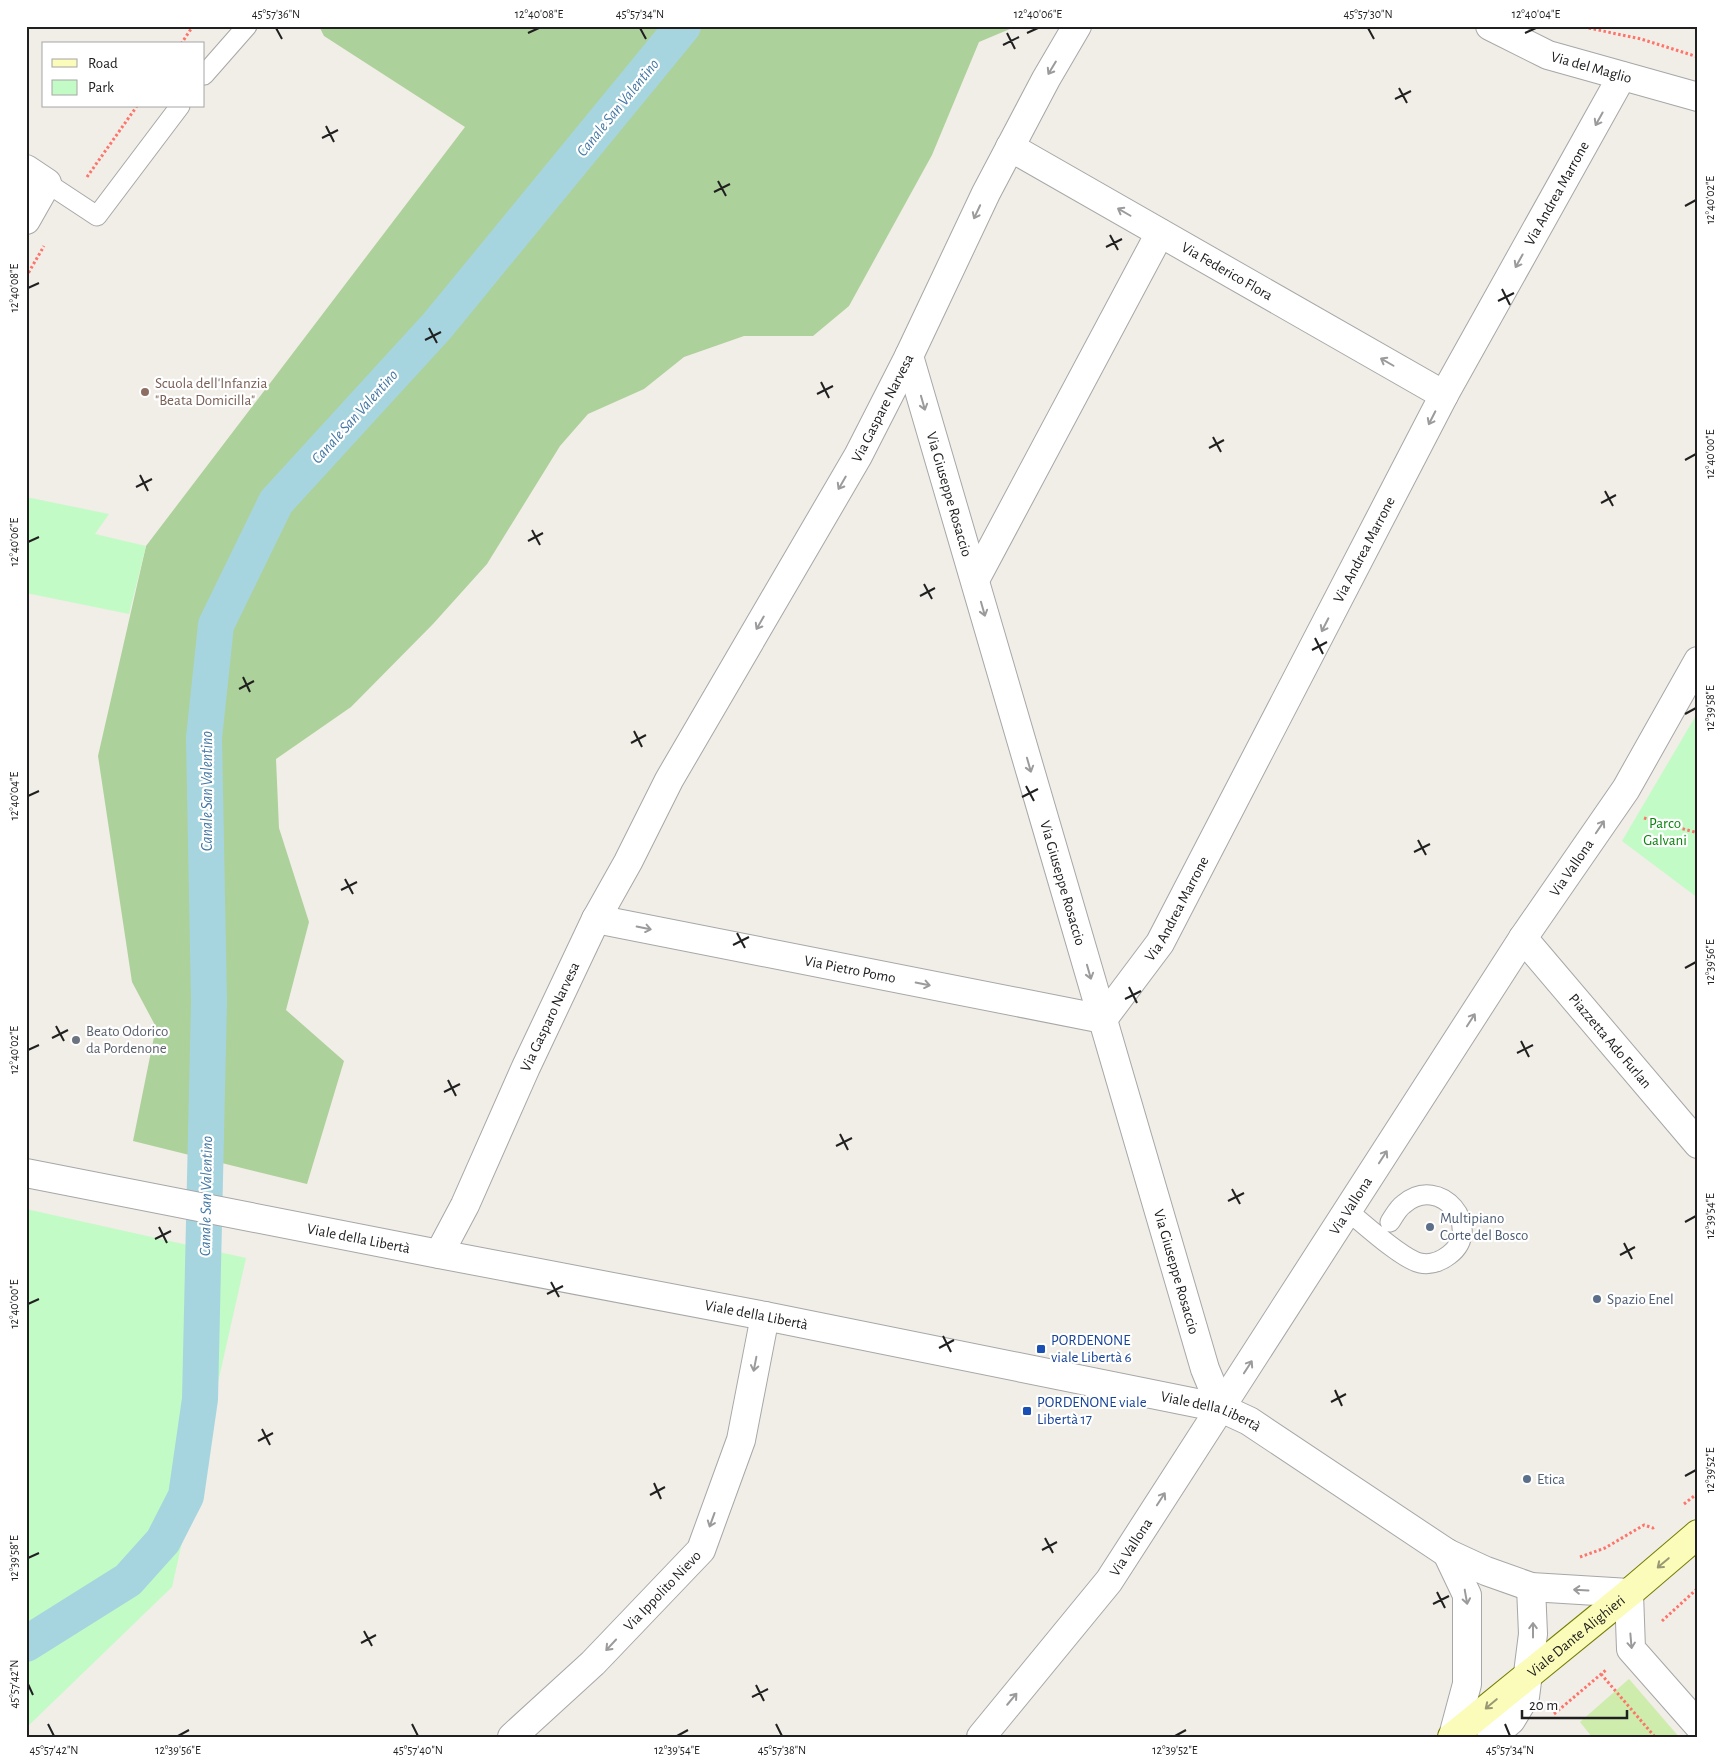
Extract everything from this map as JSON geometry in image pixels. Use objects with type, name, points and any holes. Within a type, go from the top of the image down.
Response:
[{"type":"main road","name":"Viale Dante Alighieri","points":[[1453,1736],[1629,1593],[1698,1534]]},
{"type":"street","name":"Via Gaspare Narvesa","points":[[669,780],[858,456],[909,356],[986,193],[1046,79],[1077,26]]},
{"type":"street","name":"Via del Maglio","points":[[1490,26],[1548,55],[1698,97]]},
{"type":"street","name":"Via Andrea Marrone","points":[[1103,1019],[1160,943],[1444,395],[1622,76]]},
{"type":"street","name":"Via Federico Flora","points":[[1010,147],[1444,395]]},
{"type":"street","points":[[26,220],[37,176]]},
{"type":"street","points":[[975,580],[1160,233]]},
{"type":"street","name":"Via Giuseppe Rosaccio","points":[[909,356],[1205,1369],[1221,1408]]},
{"type":"street","name":"Via Vallona","points":[[981,1737],[1109,1582],[1523,938],[1626,789],[1698,660]]},
{"type":"street","name":"Via Gasparo Narvesa","points":[[439,1254],[465,1205],[526,1067],[596,919],[628,862],[669,780]]},
{"type":"street","name":"Via Pietro Pomo","points":[[596,919],[1103,1019]]},
{"type":"street","name":"Piazzetta Ado Furlan","points":[[1523,938],[1698,1144]]},
{"type":"street","name":"Viale della Libertà","points":[[26,1173],[260,1220],[765,1316],[1221,1408],[1249,1421],[1447,1553],[1486,1571],[1531,1587],[1629,1593]]},
{"type":"street","name":"Via Ippolito Nievo","points":[[512,1737],[593,1663],[701,1550],[741,1440],[765,1316]]},
{"type":"street","points":[[1447,1553],[1467,1595],[1467,1684],[1453,1736]]},
{"type":"street","points":[[1491,1737],[1510,1720],[1525,1697],[1534,1634],[1531,1587]]},
{"type":"street","points":[[1629,1593],[1631,1649],[1698,1725]]},
{"type":"lane","points":[[205,74],[247,26]]},
{"type":"lane","points":[[37,176],[97,216],[178,108]]},
{"type":"lane","points":[[1348,1211],[1380,1238],[1412,1260],[1420,1263],[1432,1263],[1443,1260],[1453,1252],[1460,1242],[1462,1230],[1457,1210],[1452,1204],[1440,1197],[1429,1194],[1419,1195],[1404,1204],[1390,1222]]},
{"type":"path","points":[[182,42],[193,26]]},
{"type":"path","points":[[1579,26],[1641,39],[1698,57]]},
{"type":"path","points":[[72,199],[136,108]]},
{"type":"path","points":[[1612,809],[1698,833]]},
{"type":"path","points":[[1577,1558],[1605,1548],[1644,1525]]},
{"type":"path","points":[[1601,1674],[1655,1737]]},
{"type":"green space","points":[[319,26],[1017,26],[979,42],[932,155],[849,306],[813,336],[744,336],[684,357],[644,389],[588,414],[560,446],[487,564],[433,624],[351,707],[276,759],[279,828],[309,922],[286,1010],[344,1061],[307,1184],[133,1141],[156,1027],[132,982],[98,756],[146,546],[465,127],[324,36]]},
{"type":"green space","points":[[26,497],[109,514],[95,534],[146,546],[129,614],[26,593]]},
{"type":"green space","name":"Parco Galvani","points":[[1698,712],[1698,898],[1622,841]]},
{"type":"green space","points":[[26,1209],[246,1258],[172,1587],[26,1728]]},
{"type":"green space","points":[[1629,1679],[1679,1737],[1592,1737],[1580,1722]]},
{"type":"waterway","name":"Canale San Valentino","points":[[26,1644],[128,1580],[163,1541],[186,1496],[200,1399],[209,1002],[204,738],[216,625],[276,502],[437,326],[683,26]]},
{"type":"place","name":"Scuola dell'Infanzia \"Beata Domicilla\"","points":[[145,392]]},
{"type":"place","name":"Beato Odorico da Pordenone","points":[[76,1040]]},
{"type":"place","name":"Multipiano Corte del Bosco","points":[[1430,1227]]},
{"type":"place","name":"Spazio Enel","points":[[1597,1299]]},
{"type":"place","name":"PORDENONE viale Libertà 6","points":[[1041,1349]]},
{"type":"place","name":"PORDENONE viale Libertà 17","points":[[1027,1411]]},
{"type":"place","name":"Etica","points":[[1527,1479]]}]
